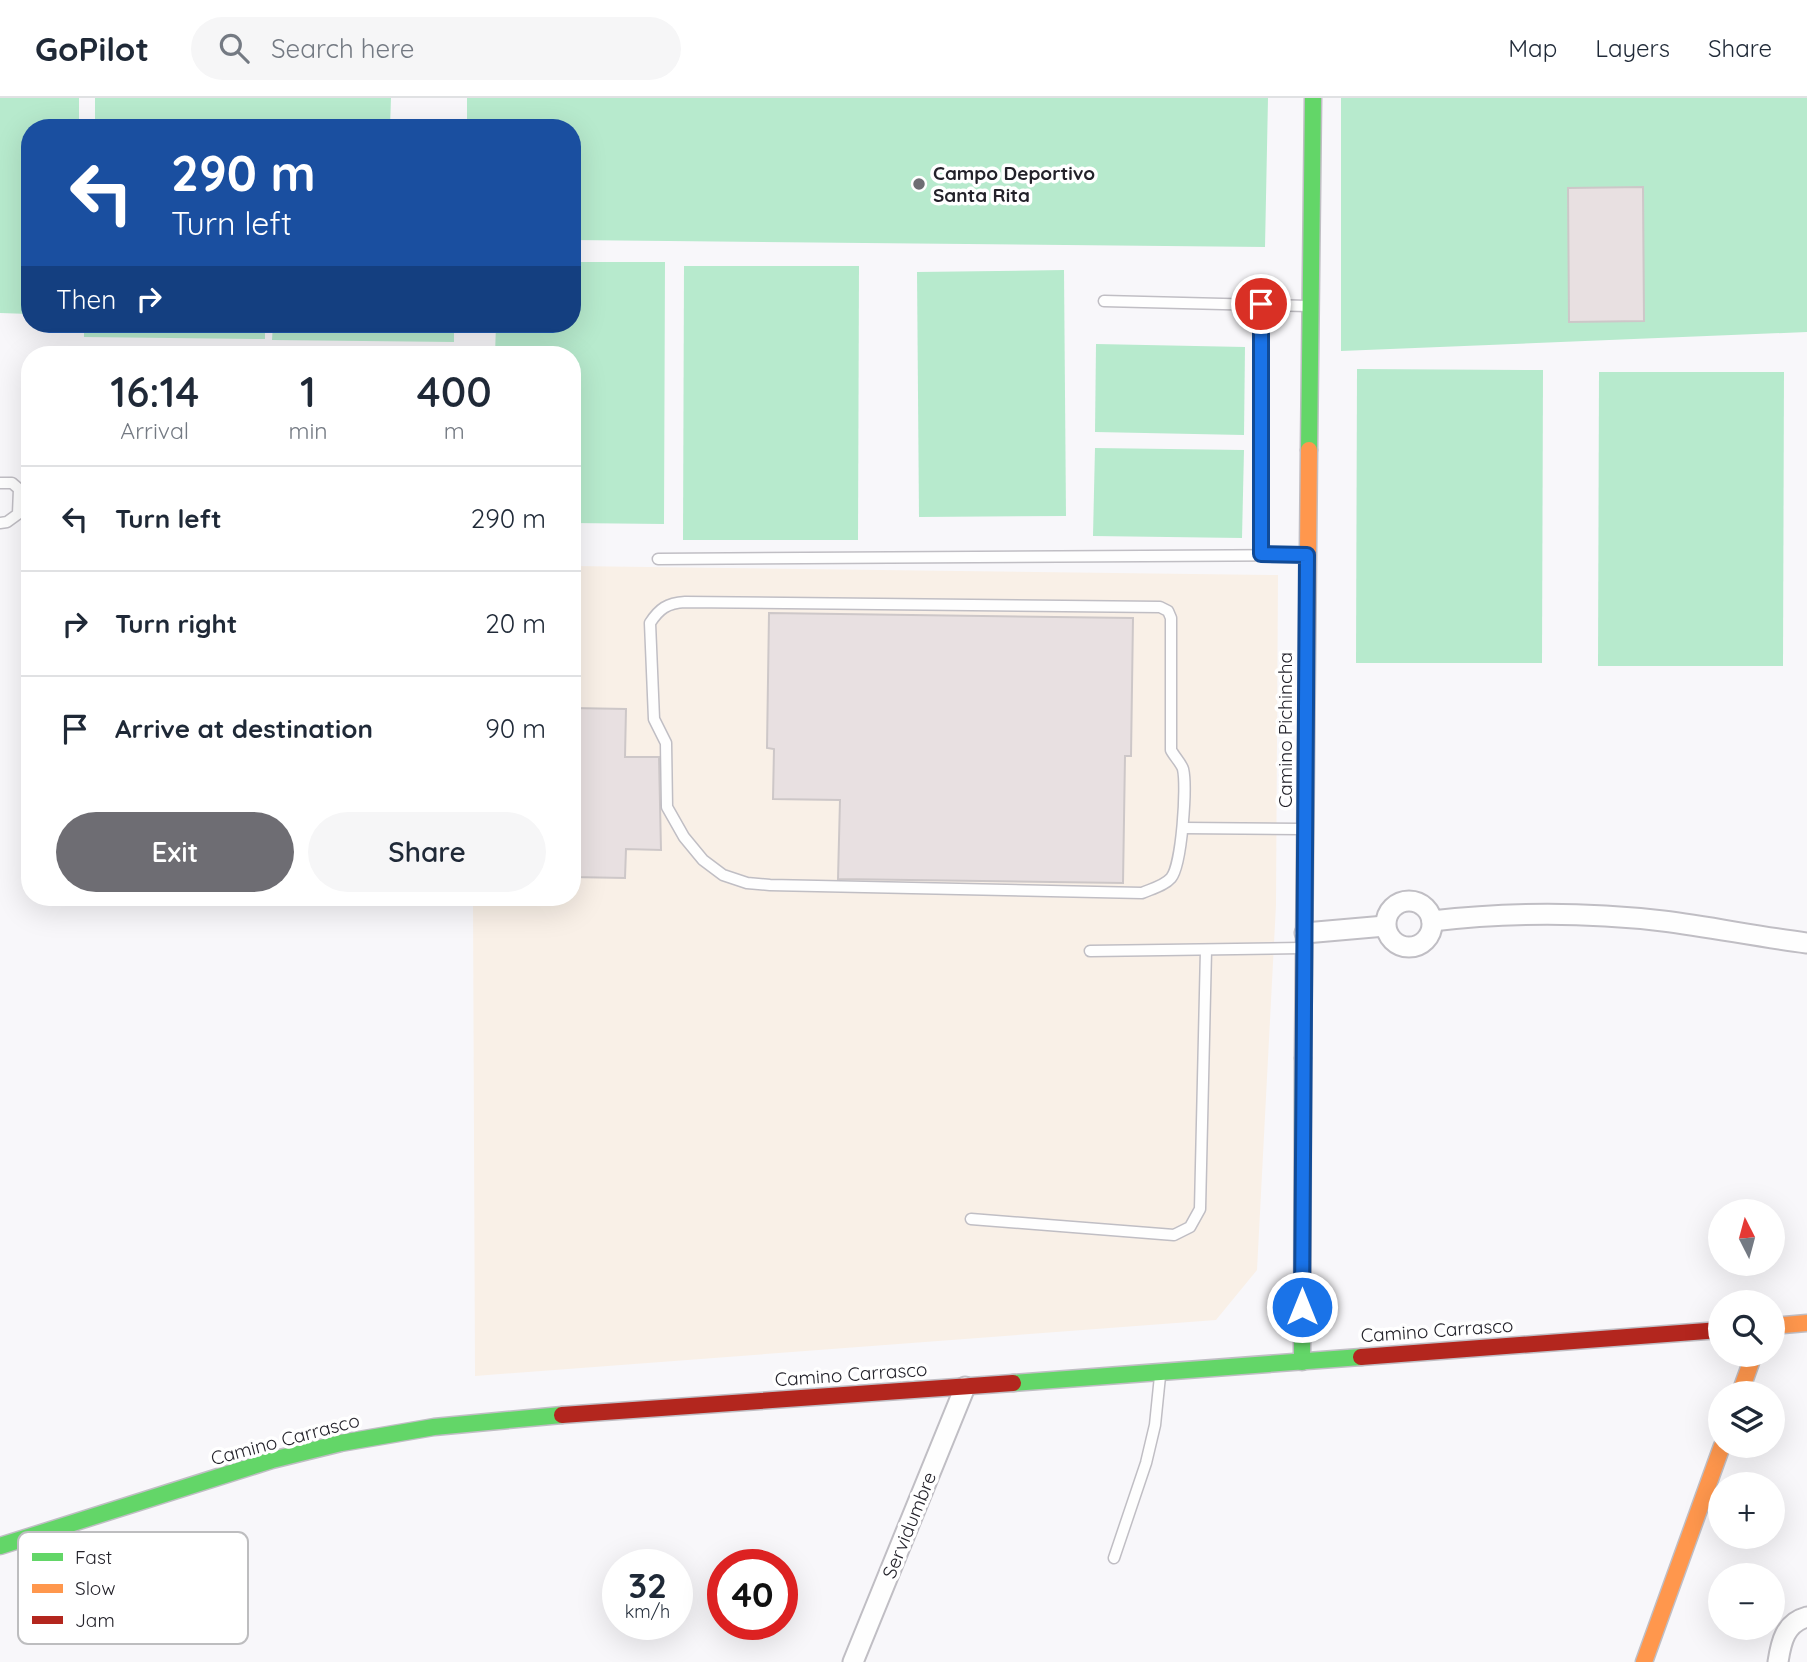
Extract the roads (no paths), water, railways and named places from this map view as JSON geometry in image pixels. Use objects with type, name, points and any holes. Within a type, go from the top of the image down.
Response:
[{"type":"main road","name":"Camino Pichincha","points":[[1302,1362],[1313,98]]},
{"type":"main road","points":[[1785,1325],[1807,1323]]},
{"type":"main road","name":"Camino Carrasco","points":[[44,1532],[272,1460],[341,1443],[434,1427],[526,1417],[1708,1331]]},
{"type":"main road","points":[[1649,1661],[1718,1458]]},
{"type":"main road","name":"Camino Carrasco","points":[[0,1546],[18,1540]]},
{"type":"street","points":[[1413,901],[1426,908],[1432,921],[1430,935],[1419,946],[1404,947],[1391,940],[1385,926],[1388,912],[1399,903],[1413,901]]},
{"type":"street","points":[[1432,921],[1530,913],[1595,916],[1664,921],[1807,943]]},
{"type":"street","points":[[1305,940],[1385,926]]},
{"type":"street","name":"Servidumbre","points":[[853,1662],[965,1387]]},
{"type":"street","points":[[1778,1662],[1780,1644],[1785,1633],[1798,1620],[1807,1617]]},
{"type":"lane","points":[[1104,301],[1311,306]]},
{"type":"lane","points":[[1261,304],[1261,554]]},
{"type":"lane","points":[[0,483],[12,483],[19,489],[18,514],[7,522],[0,523]]},
{"type":"lane","points":[[658,559],[1307,555]]},
{"type":"lane","points":[[685,601],[1160,607],[1168,611],[1171,618],[1171,750],[1183,769],[1183,828],[1180,855],[1172,877],[1142,893],[771,885],[747,883],[723,875],[703,860],[684,837],[667,807],[666,743],[654,719],[650,623],[662,608],[671,603],[685,601]]},
{"type":"lane","points":[[1183,828],[1305,829]]},
{"type":"lane","points":[[1090,951],[1206,950],[1305,940]]},
{"type":"lane","points":[[971,1219],[1174,1235],[1190,1227],[1200,1209],[1206,950]]},
{"type":"lane","points":[[1114,1558],[1146,1463],[1155,1425],[1161,1372]]},
{"type":"place","name":"Campo Deportivo Santa Rita","points":[[919,184]]}]
